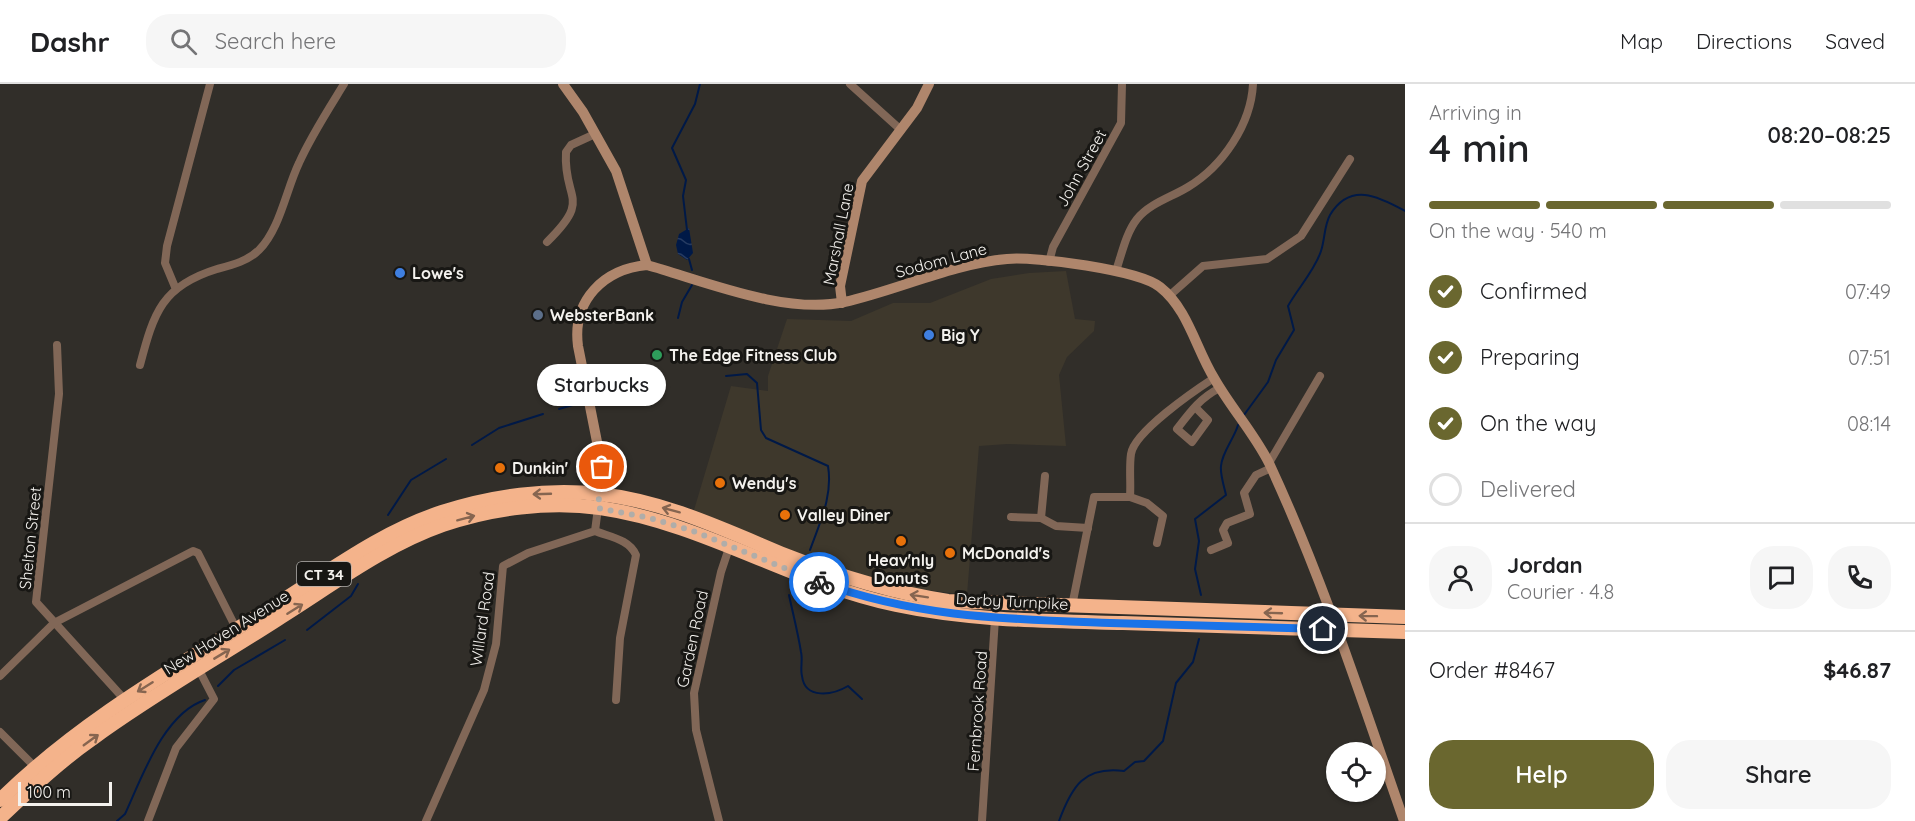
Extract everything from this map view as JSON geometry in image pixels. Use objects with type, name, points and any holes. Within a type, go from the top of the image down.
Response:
[{"type":"highway","name":"Derby Turnpike","points":[[599,501],[699,517],[730,532],[858,582],[900,593],[948,601],[1405,617]]},
{"type":"highway","name":"Derby Turnpike","points":[[599,501],[693,531],[855,595],[896,606],[995,619],[1405,632]]},
{"type":"highway","name":"New Haven Avenue","points":[[0,818],[40,772],[125,700],[384,552],[444,524],[512,509],[599,501]]},
{"type":"highway","points":[[724,545],[730,532]]},
{"type":"highway","points":[[976,618],[977,602]]},
{"type":"highway","name":"New Haven Avenue","points":[[0,800],[198,668],[241,635]]},
{"type":"street","points":[[175,288],[165,263],[167,246],[210,84]]},
{"type":"street","points":[[140,364],[150,326],[161,304],[175,288],[202,274],[240,262],[259,250],[268,237],[299,163],[344,84]]},
{"type":"street","points":[[563,84],[616,171],[647,265]]},
{"type":"street","points":[[850,84],[901,130]]},
{"type":"street","name":"Marshall Lane","points":[[842,303],[840,286],[862,181],[917,108],[929,84]]},
{"type":"street","name":"John Street","points":[[1049,262],[1053,247],[1121,123],[1122,84]]},
{"type":"street","points":[[1116,271],[1128,235],[1141,215],[1197,181],[1228,150],[1248,112],[1253,84]]},
{"type":"street","points":[[547,242],[566,223],[572,210],[566,152],[571,145],[595,135]]},
{"type":"street","points":[[1169,296],[1194,272],[1208,264],[1267,259],[1301,236],[1350,159]]},
{"type":"street","name":"Sodom Lane","points":[[599,501],[602,467],[578,346],[578,318],[584,302],[601,282],[622,270],[647,265],[777,302],[808,305],[842,303],[1009,258],[1116,271],[1149,280],[1178,306],[1214,378],[1270,466],[1338,630],[1404,821]]},
{"type":"street","name":"Shelton Street","points":[[57,345],[59,394],[36,602],[125,700]]},
{"type":"street","points":[[1211,550],[1228,543],[1223,530],[1227,523],[1250,514],[1244,493],[1256,475],[1270,466],[1320,376]]},
{"type":"street","points":[[1130,497],[1131,453],[1137,441],[1190,395],[1214,378]]},
{"type":"street","points":[[1195,407],[1206,395],[1220,388]]},
{"type":"street","points":[[1041,518],[1045,477]]},
{"type":"street","points":[[1072,606],[1094,497],[1130,497],[1147,502],[1163,516],[1157,543]]},
{"type":"street","points":[[599,501],[595,531],[626,542],[636,555],[622,627],[616,700]]},
{"type":"street","points":[[1011,517],[1041,518],[1056,526],[1088,528]]},
{"type":"street","name":"Willard Road","points":[[426,821],[484,690],[496,644],[503,566],[528,553],[595,531]]},
{"type":"street","name":"Garden Road","points":[[719,821],[696,730],[694,693],[721,572],[724,545]]},
{"type":"street","points":[[0,676],[54,623],[193,551],[198,554],[241,635]]},
{"type":"street","name":"Fernbrook Road","points":[[982,821],[996,603]]},
{"type":"street","points":[[148,821],[176,748],[214,699],[198,668]]},
{"type":"street","points":[[0,732],[40,772]]},
{"type":"shaded area","points":[[1066,271],[1075,319],[1095,321],[1094,331],[1067,357],[1059,375],[1066,446],[1007,444],[979,446],[967,595],[903,587],[831,567],[694,510],[731,386],[768,391],[768,376],[787,319],[851,321],[893,303],[930,303],[991,279],[1029,273]]},
{"type":"water","points":[[689,228],[693,253],[687,260],[678,254],[676,245],[679,234]]},
{"type":"waterway","points":[[687,230],[683,196],[686,180],[672,148],[695,104],[700,84]]},
{"type":"waterway","points":[[1244,415],[1268,382],[1276,360],[1294,330],[1288,306],[1318,258],[1330,215],[1346,198],[1355,195],[1375,197],[1405,211]]},
{"type":"waterway","points":[[689,259],[692,270]]},
{"type":"waterway","points":[[678,318],[682,302],[692,285]]},
{"type":"waterway","points":[[726,376],[747,374],[757,383],[761,430],[766,438],[828,466],[827,498],[810,550]]},
{"type":"waterway","points":[[559,409],[583,402]]},
{"type":"waterway","points":[[472,445],[499,428],[543,414]]},
{"type":"waterway","points":[[1201,595],[1195,569],[1199,541],[1195,519],[1226,495],[1221,466],[1238,425]]},
{"type":"waterway","points":[[388,515],[411,480],[446,459]]},
{"type":"waterway","points":[[307,630],[351,596],[358,584]]},
{"type":"waterway","points":[[789,595],[802,655],[801,673],[804,684],[808,689],[820,693],[835,692],[848,686],[862,699]]},
{"type":"waterway","points":[[1059,821],[1069,798],[1081,781],[1099,772],[1124,771],[1135,762],[1144,761],[1163,741],[1176,683],[1193,662],[1199,639]]},
{"type":"waterway","points":[[218,686],[234,670],[285,640]]},
{"type":"waterway","points":[[117,821],[125,814],[147,765],[166,732],[190,707],[205,700]]},
{"type":"way so far","points":[[602,467],[598,508],[650,518],[693,531],[819,582]]},
{"type":"place","name":"Lowe's","points":[[400,273]]},
{"type":"place","name":"WebsterBank","points":[[538,315]]},
{"type":"place","name":"Big Y","points":[[929,335]]},
{"type":"place","name":"The Edge Fitness Club","points":[[657,355]]},
{"type":"place","name":"Starbucks","points":[[602,467]]},
{"type":"place","name":"Dunkin'","points":[[500,468]]},
{"type":"place","name":"Wendy's","points":[[720,483]]},
{"type":"place","name":"Valley Diner","points":[[785,515]]},
{"type":"place","name":"Heav'nly Donuts","points":[[901,541]]},
{"type":"place","name":"McDonald's","points":[[950,553]]},
{"type":"route","points":[[819,582],[896,606],[981,619],[1323,629]]}]
